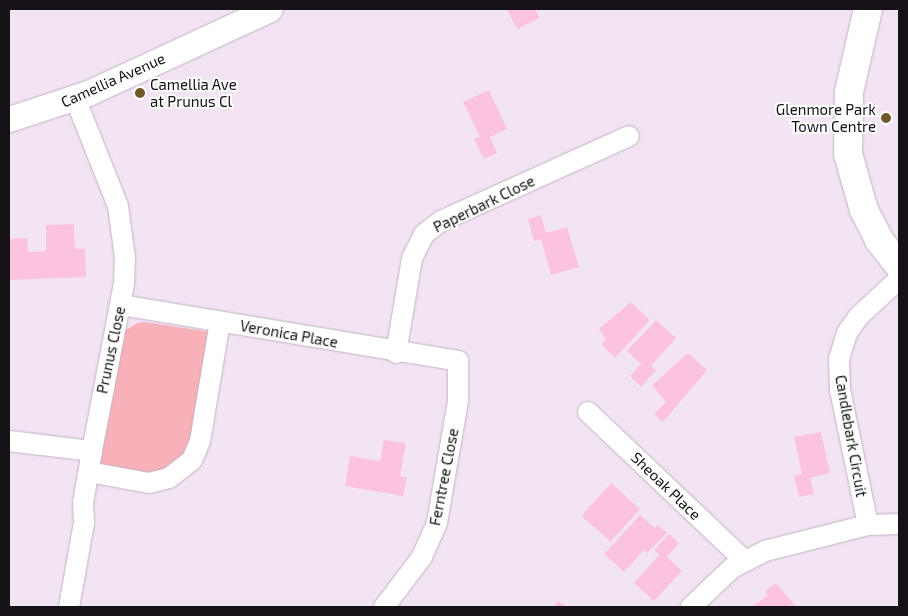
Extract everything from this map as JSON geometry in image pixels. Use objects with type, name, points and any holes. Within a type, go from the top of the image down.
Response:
[{"type":"main road","points":[[868,9],[849,92],[848,154],[864,210],[879,240],[899,266]]},
{"type":"street","name":"Camellia Avenue","points":[[9,119],[76,98],[270,9]]},
{"type":"street","name":"Prunus Close","points":[[69,607],[84,523],[83,504],[88,472],[121,305],[125,258],[122,222],[114,192],[76,98]]},
{"type":"street","name":"Paperbark Close","points":[[396,353],[412,258],[424,234],[441,221],[629,136]]},
{"type":"street","name":"Candlebark Circuit","points":[[868,526],[840,390],[840,359],[848,333],[858,317],[899,278]]},
{"type":"street","name":"Veronica Place","points":[[121,305],[458,362]]},
{"type":"street","points":[[88,472],[149,482],[169,478],[192,460],[200,441],[220,322]]},
{"type":"street","name":"Ferntree Close","points":[[384,607],[422,558],[437,523],[458,400],[458,362]]},
{"type":"street","name":"Sheoak Place","points":[[588,412],[745,561]]},
{"type":"street","points":[[9,441],[92,451]]},
{"type":"street","points":[[692,607],[718,580],[745,561],[782,546],[868,526],[899,524]]},
{"type":"shaded area","points":[[145,322],[210,332],[191,443],[177,464],[153,475],[98,466],[123,332],[137,323]]},
{"type":"building","points":[[507,9],[535,9],[540,18],[517,29]]},
{"type":"building","points":[[489,90],[507,129],[490,137],[497,153],[484,159],[474,139],[480,137],[463,102]]},
{"type":"building","points":[[541,215],[546,233],[567,227],[579,267],[551,275],[541,239],[534,241],[528,219]]},
{"type":"building","points":[[74,224],[75,249],[85,249],[86,277],[9,280],[9,239],[27,238],[28,252],[46,251],[46,225]]},
{"type":"building","points":[[631,302],[650,320],[615,358],[601,344],[606,339],[599,329]]},
{"type":"building","points":[[656,320],[676,338],[651,366],[656,370],[641,387],[630,376],[641,364],[627,351]]},
{"type":"building","points":[[688,353],[707,370],[663,422],[654,414],[666,402],[652,385]]},
{"type":"building","points":[[821,432],[830,473],[810,478],[814,494],[799,497],[794,476],[802,474],[794,437]]},
{"type":"building","points":[[384,440],[406,443],[400,476],[407,477],[403,496],[345,486],[350,456],[380,461]]},
{"type":"building","points":[[611,483],[640,509],[611,542],[582,516]]},
{"type":"building","points":[[640,515],[655,528],[658,525],[667,533],[647,553],[644,550],[624,572],[604,554]]},
{"type":"building","points":[[669,534],[679,543],[667,557],[682,571],[654,601],[634,583],[659,555],[654,550]]},
{"type":"building","points":[[776,583],[796,607],[752,607],[768,595],[765,591]]},
{"type":"building","points":[[558,601],[566,607],[553,607]]},
{"type":"place","name":"Camellia Ave at Prunus Cl","points":[[140,93]]},
{"type":"place","name":"Glenmore Park Town Centre","points":[[886,118]]}]
